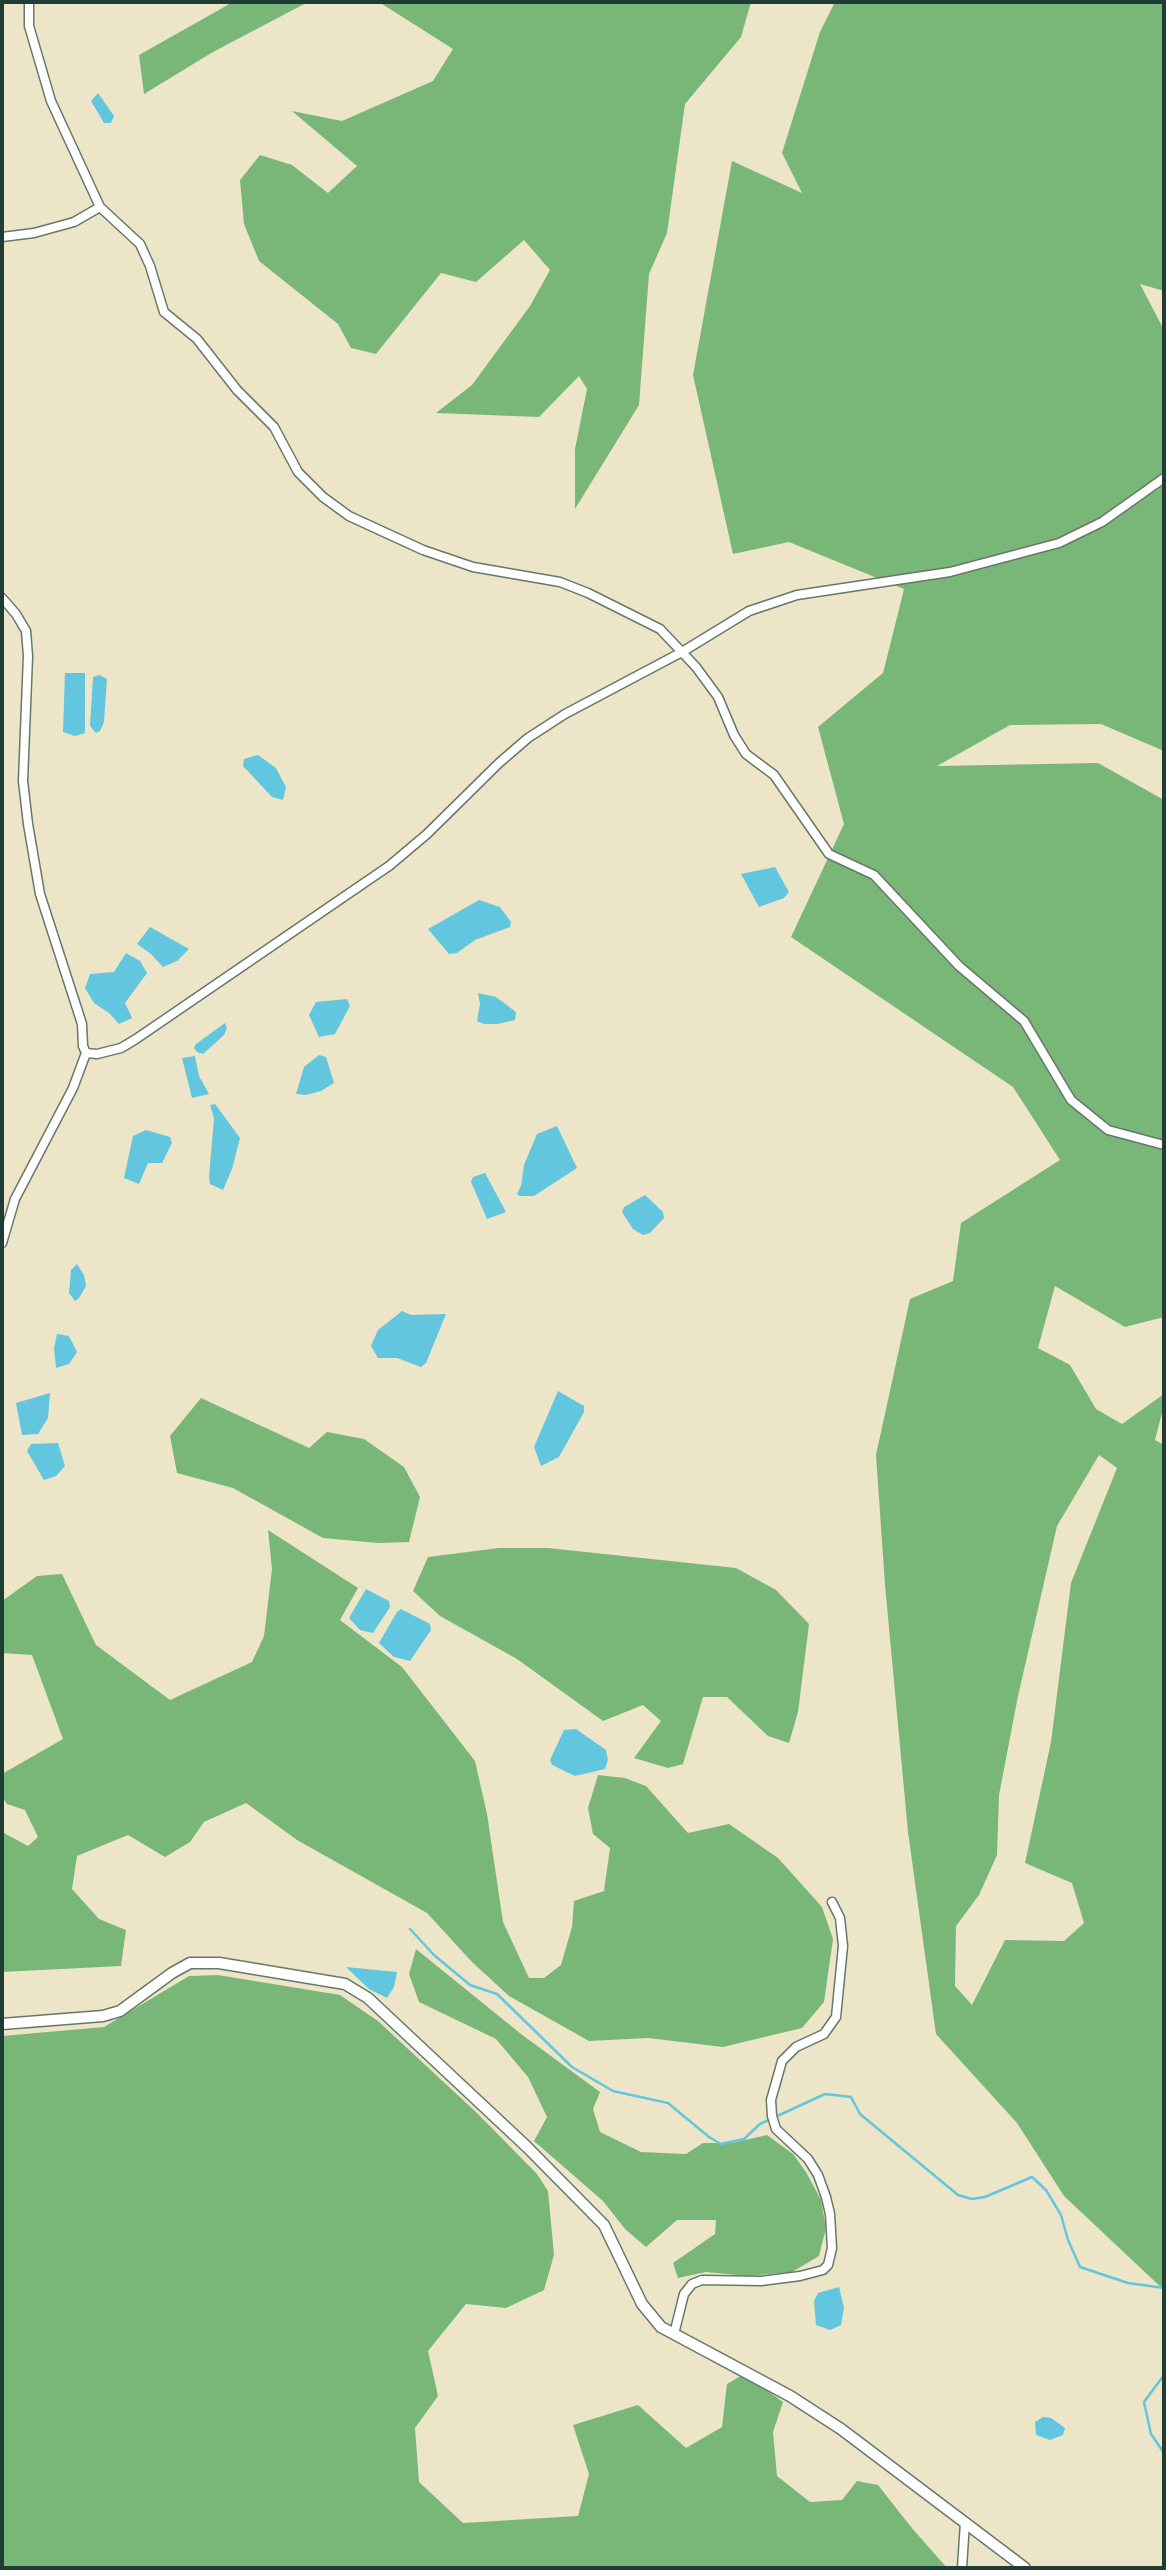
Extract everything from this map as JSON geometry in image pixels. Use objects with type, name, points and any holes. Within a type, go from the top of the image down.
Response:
[{"type":"street","points":[[29,2],[29,26],[51,101],[100,206],[139,244],[150,266],[164,312],[197,339],[237,390],[274,427],[298,472],[323,497],[349,516],[423,550],[473,567],[560,582],[660,629],[718,697],[734,735],[746,754],[774,775],[828,855],[874,875],[960,966],[1024,1021],[1070,1100],[1108,1130],[1164,1145]]},
{"type":"street","points":[[2,237],[34,233],[74,222],[100,206]]},
{"type":"street","points":[[86,1053],[97,1054],[121,1048],[136,1039],[389,866],[428,834],[499,762],[528,738],[565,714],[682,652],[749,611],[797,595],[950,572],[1059,543],[1102,522],[1164,478]]},
{"type":"street","points":[[2,598],[26,631],[29,656],[23,781],[29,824],[40,894],[82,1024],[86,1053],[73,1088],[15,1199],[2,1243]]},
{"type":"street","points":[[674,2334],[684,2294],[692,2284],[702,2280],[761,2281],[800,2276],[823,2270],[828,2265],[832,2248],[826,2197],[818,2175],[808,2159],[776,2129],[771,2100],[782,2061],[796,2047],[824,2034],[836,2017],[843,1945],[840,1918],[832,1902]]},
{"type":"street","points":[[2,2024],[103,2016],[120,2011],[190,1963],[219,1963],[345,1984],[368,1998],[527,2147],[604,2225],[642,2304],[661,2327],[790,2396],[841,2428],[1025,2568]]},
{"type":"street","points":[[962,2568],[965,2522]]},
{"type":"green space","points":[[233,2],[308,2],[213,52],[144,94],[139,55]]},
{"type":"green space","points":[[379,2],[751,2],[741,37],[685,104],[667,233],[649,274],[639,405],[575,509],[575,449],[587,389],[579,376],[539,417],[436,413],[472,385],[530,306],[550,270],[524,240],[476,282],[441,273],[376,354],[351,348],[338,324],[259,261],[244,224],[240,180],[260,155],[292,165],[328,193],[357,166],[292,111],[342,121],[433,81],[453,49]]},
{"type":"green space","points":[[835,2],[1164,2],[1164,291],[1140,284],[1164,330],[1164,751],[1101,724],[1010,725],[937,766],[1098,763],[1164,800],[1164,1317],[1125,1327],[1055,1286],[1038,1348],[1070,1365],[1096,1409],[1122,1424],[1164,1394],[1164,1405],[1155,1440],[1164,1445],[1164,2290],[1064,2196],[1017,2123],[936,2034],[908,1832],[876,1455],[910,1299],[953,1281],[961,1223],[1060,1160],[1013,1087],[791,937],[844,824],[818,727],[883,673],[904,589],[789,542],[733,554],[693,375],[732,161],[802,193],[782,153],[820,32]],"holes":[[[1099,1455],[1117,1468],[1071,1583],[1051,1742],[1025,1863],[1072,1883],[1084,1923],[1064,1941],[1005,1940],[972,2005],[955,1986],[956,1926],[979,1895],[997,1855],[999,1795],[1018,1696],[1057,1526]]]},
{"type":"green space","points":[[201,1398],[309,1448],[327,1432],[364,1439],[404,1467],[420,1497],[409,1542],[378,1543],[323,1538],[233,1488],[177,1473],[170,1436]]},
{"type":"green space","points":[[268,1530],[358,1588],[340,1620],[402,1667],[475,1761],[487,1814],[503,1922],[529,1978],[544,1978],[561,1965],[572,1927],[574,1901],[604,1891],[610,1848],[593,1834],[588,1808],[598,1775],[625,1778],[646,1786],[688,1833],[729,1824],[778,1858],[822,1907],[833,1939],[824,2002],[802,2028],[723,2047],[648,2038],[589,2041],[509,1996],[472,1962],[427,1913],[297,1840],[246,1803],[204,1822],[190,1842],[165,1857],[128,1835],[77,1856],[72,1889],[99,1919],[126,1930],[121,1966],[2,1972],[2,1832],[28,1846],[38,1837],[25,1810],[7,1804],[2,1797],[2,1774],[63,1739],[32,1655],[2,1653],[2,1601],[37,1576],[62,1574],[96,1645],[170,1700],[252,1662],[264,1636],[272,1569]]},
{"type":"green space","points":[[499,1548],[548,1548],[736,1568],[776,1590],[809,1624],[798,1712],[789,1743],[768,1736],[727,1697],[703,1697],[683,1764],[668,1768],[634,1758],[661,1721],[643,1705],[603,1721],[517,1659],[440,1616],[413,1591],[428,1557]]},
{"type":"green space","points":[[416,1949],[521,2034],[600,2092],[593,2109],[600,2132],[641,2152],[686,2154],[703,2143],[732,2143],[767,2135],[793,2154],[821,2200],[826,2228],[819,2256],[792,2272],[747,2276],[706,2272],[678,2278],[673,2263],[715,2234],[716,2220],[677,2220],[646,2247],[625,2229],[603,2201],[534,2141],[547,2117],[528,2077],[496,2039],[419,2002],[409,1974]]},
{"type":"green space","points":[[218,1975],[340,1995],[378,2021],[478,2114],[537,2174],[548,2191],[554,2255],[544,2290],[506,2308],[466,2304],[428,2351],[438,2396],[415,2428],[419,2482],[463,2523],[578,2516],[589,2474],[573,2425],[638,2405],[686,2448],[722,2427],[727,2384],[744,2374],[783,2402],[773,2432],[777,2476],[810,2502],[842,2500],[857,2481],[878,2485],[947,2568],[2,2568],[2,2036],[104,2027],[189,1976]]},
{"type":"water","points":[[98,93],[114,116],[111,123],[104,123],[91,101]]},
{"type":"water","points":[[65,673],[85,673],[85,733],[75,736],[63,732]]},
{"type":"water","points":[[99,675],[107,679],[104,722],[96,733],[90,726],[93,677]]},
{"type":"water","points":[[258,755],[276,768],[286,787],[283,800],[272,797],[243,766],[244,759]]},
{"type":"water","points":[[775,867],[789,892],[784,898],[759,907],[741,874]]},
{"type":"water","points":[[479,900],[500,907],[511,922],[510,927],[475,940],[457,953],[449,954],[428,929]]},
{"type":"water","points":[[150,927],[189,949],[177,961],[163,967],[137,944]]},
{"type":"water","points":[[126,953],[140,961],[147,973],[125,1003],[132,1018],[119,1024],[94,1003],[85,988],[90,974],[114,972]]},
{"type":"water","points":[[478,993],[496,997],[516,1012],[515,1020],[498,1024],[477,1021],[480,1004]]},
{"type":"water","points":[[347,999],[350,1006],[335,1034],[319,1037],[309,1015],[316,1002]]},
{"type":"water","points":[[225,1023],[227,1028],[224,1035],[203,1054],[197,1052],[194,1048],[196,1044]]},
{"type":"water","points":[[319,1055],[326,1057],[334,1083],[321,1091],[306,1095],[296,1094],[304,1067]]},
{"type":"water","points":[[195,1056],[199,1076],[209,1094],[192,1098],[182,1058]]},
{"type":"water","points":[[215,1104],[240,1138],[223,1190],[210,1184],[209,1177],[214,1118],[210,1105]]},
{"type":"water","points":[[557,1126],[577,1168],[534,1196],[519,1196],[517,1194],[524,1165],[537,1134]]},
{"type":"water","points":[[146,1130],[170,1137],[172,1143],[162,1163],[148,1163],[139,1184],[124,1178],[133,1136]]},
{"type":"water","points":[[485,1173],[506,1212],[487,1219],[471,1182],[473,1177]]},
{"type":"water","points":[[645,1195],[663,1212],[664,1218],[650,1233],[643,1235],[633,1229],[622,1212],[624,1207]]},
{"type":"water","points":[[77,1264],[84,1275],[86,1286],[75,1301],[69,1293],[71,1270]]},
{"type":"water","points":[[402,1311],[411,1315],[446,1314],[426,1363],[421,1367],[397,1358],[378,1358],[371,1346],[378,1330]]},
{"type":"water","points":[[57,1334],[69,1336],[77,1352],[69,1364],[56,1368],[54,1348]]},
{"type":"water","points":[[558,1391],[584,1406],[584,1412],[559,1457],[541,1466],[534,1447]]},
{"type":"water","points":[[50,1393],[48,1418],[38,1434],[22,1435],[16,1403]]},
{"type":"water","points":[[58,1443],[65,1466],[56,1476],[44,1480],[27,1451],[31,1444]]},
{"type":"water","points":[[366,1589],[389,1601],[390,1607],[373,1633],[360,1630],[349,1618]]},
{"type":"water","points":[[401,1609],[430,1624],[431,1630],[410,1661],[394,1657],[379,1643]]},
{"type":"water","points":[[576,1729],[606,1750],[608,1760],[605,1769],[575,1776],[552,1765],[550,1760],[564,1730]]},
{"type":"water","points":[[346,1967],[397,1972],[394,1987],[387,1998],[369,1989]]},
{"type":"water","points":[[839,2287],[844,2308],[841,2325],[830,2330],[816,2325],[814,2301],[818,2293]]},
{"type":"water","points":[[1043,2417],[1051,2418],[1065,2428],[1063,2435],[1050,2440],[1036,2435],[1035,2422]]},
{"type":"waterway","points":[[410,1929],[434,1955],[470,1985],[497,1994],[572,2067],[613,2091],[668,2103],[721,2144],[744,2139],[760,2124],[825,2094],[851,2097],[860,2114],[958,2195],[972,2199],[985,2197],[1032,2177],[1046,2190],[1061,2215],[1080,2267],[1128,2283],[1164,2288]]},
{"type":"waterway","points":[[1164,2375],[1144,2402],[1151,2434],[1164,2453]]}]
